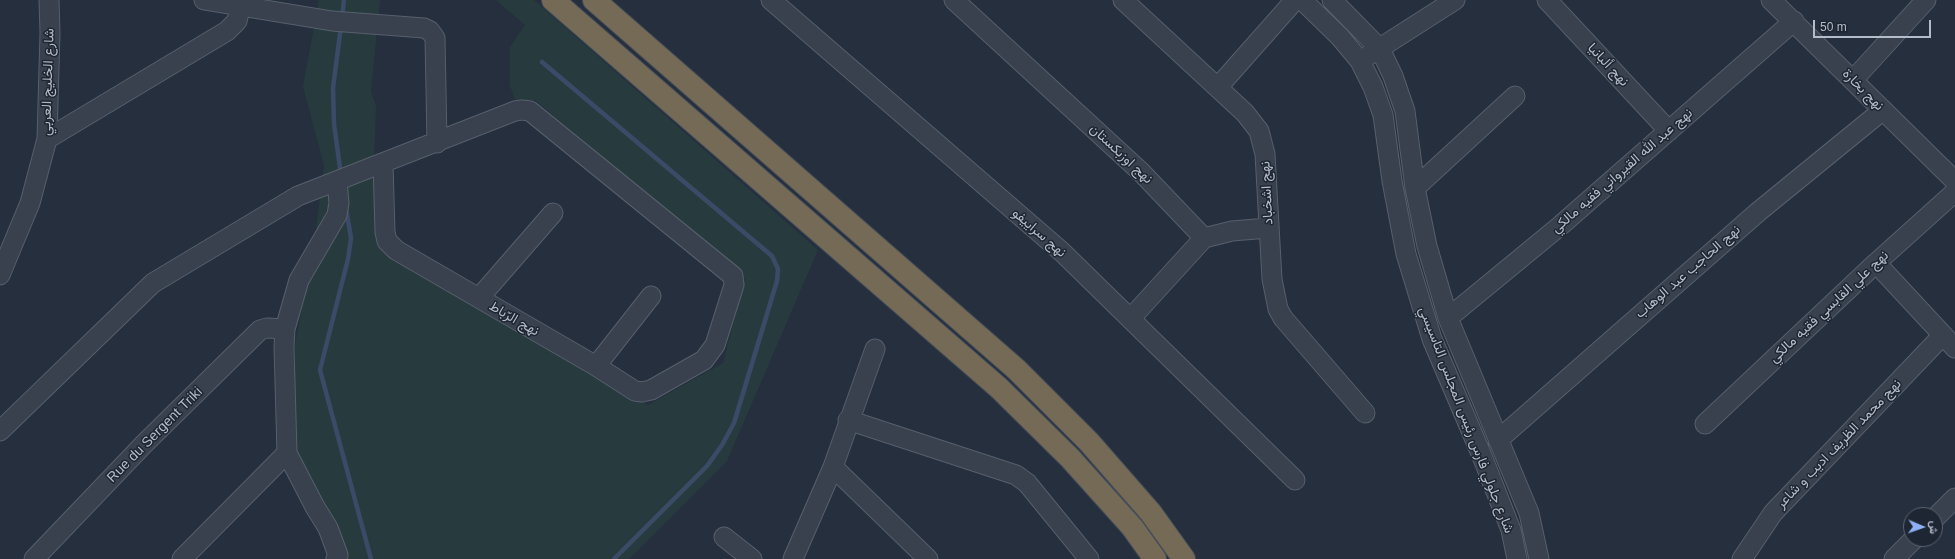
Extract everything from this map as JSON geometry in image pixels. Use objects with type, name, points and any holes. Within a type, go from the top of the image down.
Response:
[{"type":"highway","points":[[553,0],[999,388],[1070,458],[1132,527],[1155,559]]},
{"type":"highway","points":[[594,0],[1016,369],[1089,442],[1151,513],[1184,559]]},
{"type":"street","name":"شارع الخليج العربي","points":[[0,276],[30,203],[48,139],[50,34],[49,0]]},
{"type":"street","points":[[0,430],[153,283],[284,204],[317,188],[437,143],[435,38],[430,30],[424,28],[332,21],[241,4],[204,0]]},
{"type":"street","name":"نهج سراييفو","points":[[770,0],[1062,252],[1295,480]]},
{"type":"street","name":"نهج اوزبكستان","points":[[954,0],[1141,172],[1204,238]]},
{"type":"street","name":"نهج اشخباد","points":[[1123,0],[1245,113],[1259,131],[1265,154],[1272,279],[1278,309],[1283,318],[1365,413]]},
{"type":"street","points":[[1218,87],[1295,0]]},
{"type":"street","name":"شارع جلولي فارس رئيس المجلس التاسيسي","points":[[1302,0],[1340,37],[1360,62],[1373,87],[1383,115],[1398,217],[1406,254],[1432,339],[1511,530],[1517,559]]},
{"type":"street","name":"شارع جلولي فارس رئيس المجلس التاسيسي","points":[[1332,0],[1358,24],[1380,48],[1393,76],[1405,110],[1415,188],[1427,246],[1448,318],[1529,513],[1539,559]]},
{"type":"street","points":[[1360,62],[1455,0]]},
{"type":"street","name":"نهج ألبانيا","points":[[1547,0],[1669,131]]},
{"type":"street","name":"نهج بخارة","points":[[1771,0],[1955,181]]},
{"type":"street","points":[[1852,80],[1926,0]]},
{"type":"street","points":[[48,139],[227,31],[237,21],[241,4]]},
{"type":"street","name":"نهج عبد الله القيرواني فقيه مالكي","points":[[1448,318],[1561,225],[1794,21]]},
{"type":"street","points":[[1415,188],[1515,96]]},
{"type":"street","name":"نهج الحاجب عبد الوهاب","points":[[1498,440],[1746,222],[1883,110]]},
{"type":"street","name":"نهج الرّباط","points":[[383,163],[385,232],[387,241],[396,250],[596,366],[635,391],[642,392],[651,390],[704,360],[710,353],[715,345],[734,285],[733,276],[530,111],[515,111],[437,143]]},
{"type":"street","points":[[336,559],[338,555],[328,528],[315,507],[287,453],[285,329],[299,280],[337,215],[339,203],[337,181]]},
{"type":"street","name":"نهج علي القابسي فقيه مالكي","points":[[1705,424],[1876,263],[1955,192]]},
{"type":"street","points":[[479,298],[553,213]]},
{"type":"street","points":[[1131,318],[1204,238],[1232,231],[1268,228]]},
{"type":"street","points":[[1876,263],[1949,342]]},
{"type":"street","points":[[596,366],[651,296]]},
{"type":"street","name":"Rue du Sergent Triki","points":[[34,559],[144,444],[260,330],[267,328],[285,329]]},
{"type":"street","name":"نهج محمد الظريف اديب و شاعر","points":[[1742,559],[1773,513],[1949,342]]},
{"type":"street","points":[[793,559],[832,467],[875,349]]},
{"type":"street","points":[[848,420],[1016,475],[1027,483],[1089,559]]},
{"type":"street","points":[[182,559],[287,453]]},
{"type":"street","points":[[832,467],[928,559]]},
{"type":"street","points":[[1943,510],[1955,498]]},
{"type":"street","points":[[724,537],[752,559]]},
{"type":"street","points":[[1894,559],[1906,547]]},
{"type":"green space","points":[[319,0],[380,0],[371,92],[376,105],[374,162],[380,247],[648,405],[723,363],[745,279],[535,100],[516,102],[510,86],[510,47],[525,25],[496,0],[534,0],[818,250],[727,461],[629,559],[348,559],[293,446],[295,345],[313,253],[324,166],[303,86]]},
{"type":"waterway","points":[[342,18],[344,0]]},
{"type":"waterway","points":[[341,26],[333,88],[334,124],[341,175]]},
{"type":"waterway","points":[[542,62],[772,256],[778,269],[777,281],[734,423],[722,445],[707,466],[614,559]]},
{"type":"waterway","points":[[346,208],[351,238],[348,259],[320,370],[371,559]]}]
